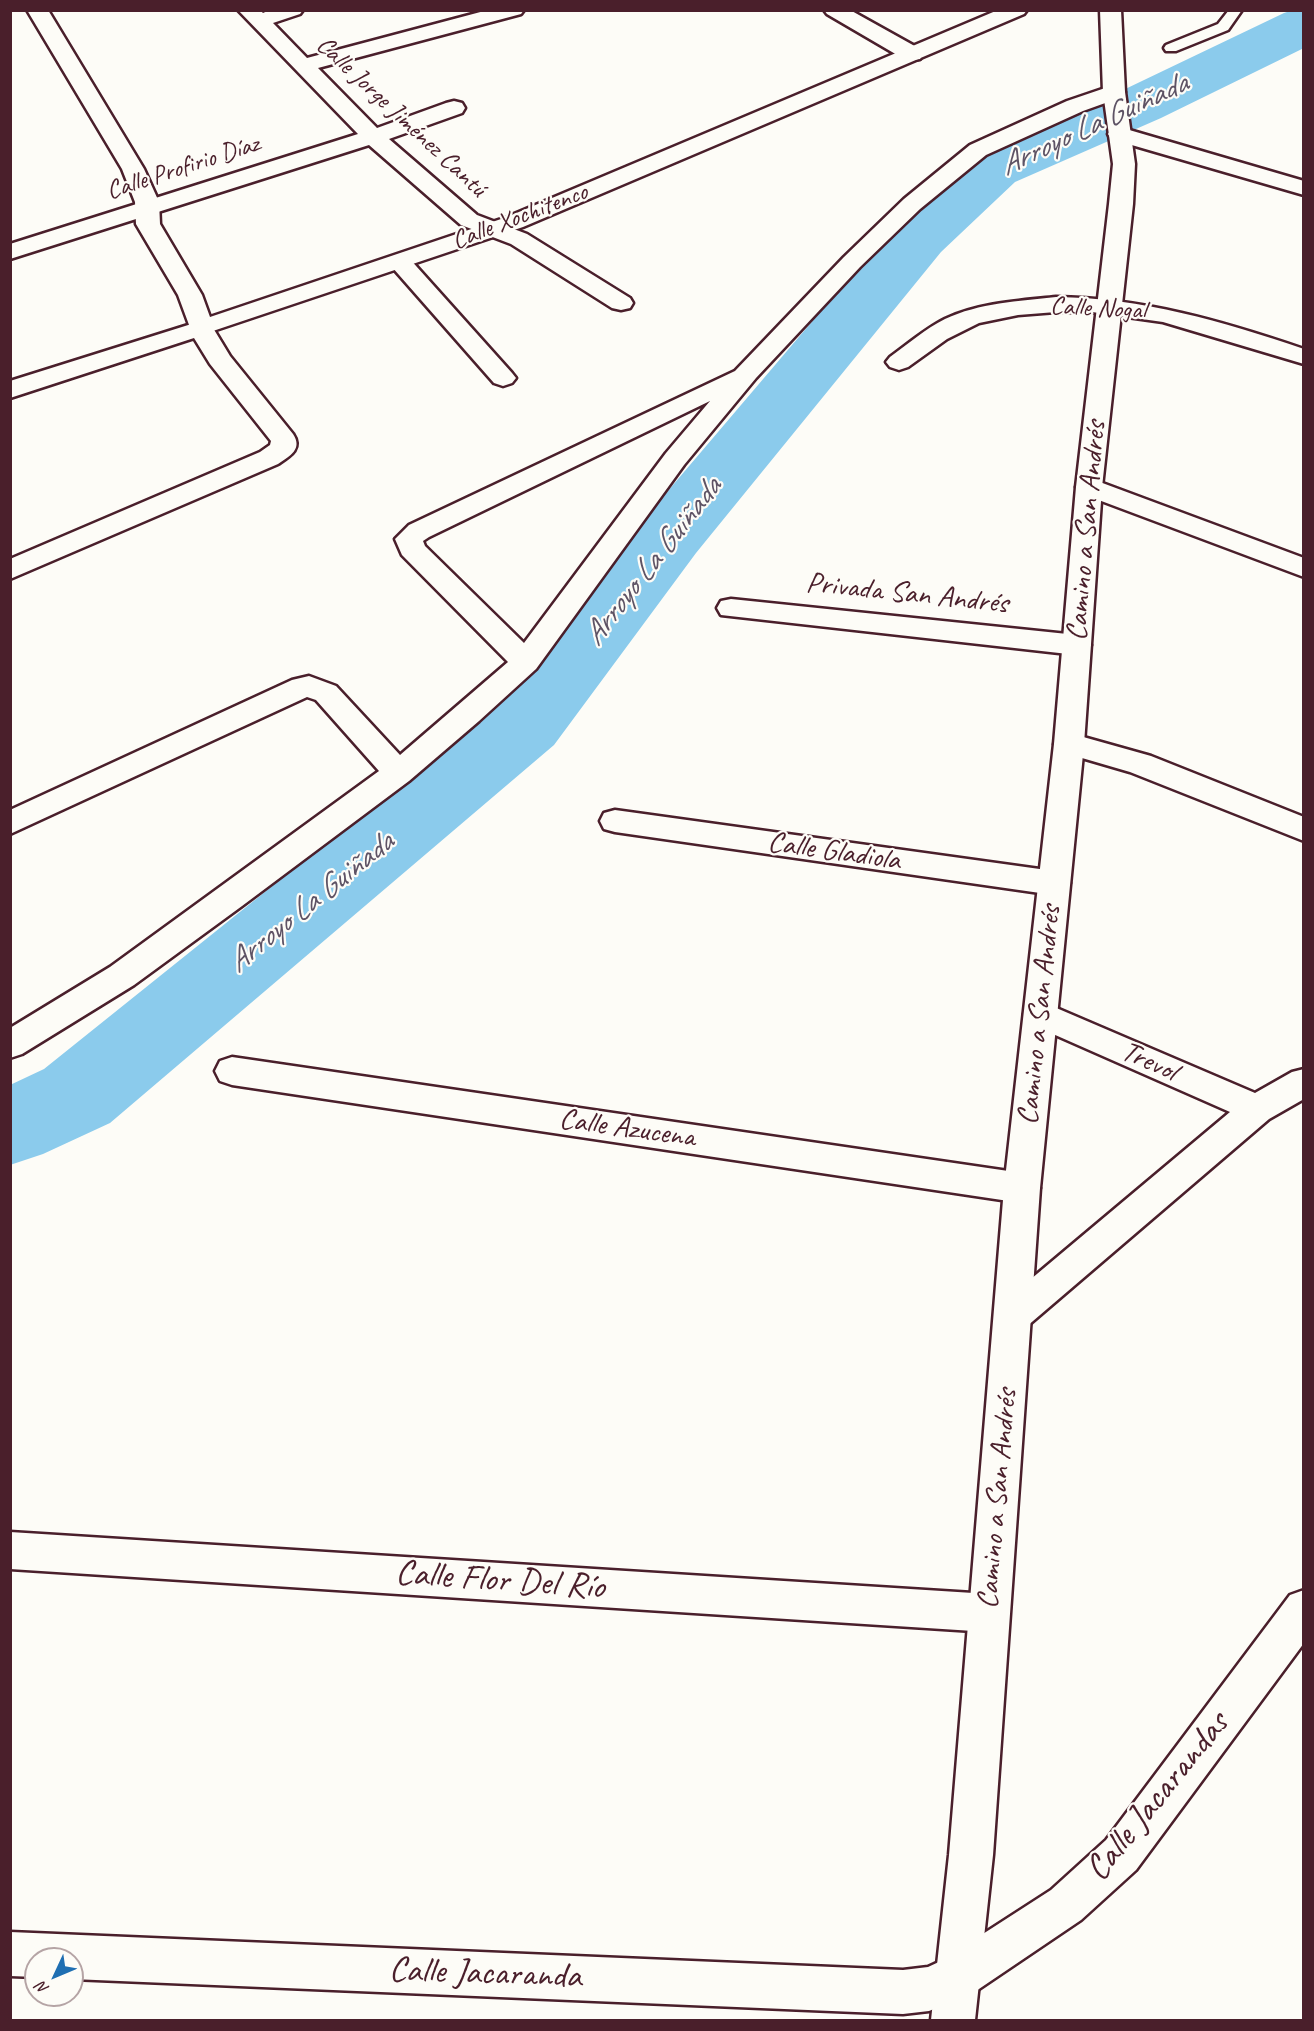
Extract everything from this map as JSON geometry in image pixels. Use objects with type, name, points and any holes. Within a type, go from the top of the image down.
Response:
[{"type":"street","points":[[10,570],[269,458],[283,449],[284,440],[219,359],[201,328],[190,295],[148,224],[147,202],[134,169],[37,10]]},
{"type":"street","points":[[253,16],[292,10]]},
{"type":"street","points":[[302,66],[514,10]]},
{"type":"street","points":[[834,10],[912,54]]},
{"type":"street","name":"Calle Xochitenco","points":[[10,390],[492,230],[1017,10]]},
{"type":"street","name":"Camino a San Andrés","points":[[953,2020],[971,1855],[1022,1188],[1069,744],[1089,487],[1123,174],[1110,10]]},
{"type":"street","name":"Calle Jorge Jiménez Cantú","points":[[253,16],[373,137],[469,220],[519,239],[621,303]]},
{"type":"street","points":[[10,1045],[122,976],[231,898],[398,773],[526,663],[675,459],[747,373],[852,262],[912,204],[966,158],[1075,106],[1117,114],[1304,188]]},
{"type":"street","name":"Calle Profirio Díaz","points":[[10,252],[373,137],[454,108]]},
{"type":"street","points":[[400,262],[503,378]]},
{"type":"street","name":"Calle Nogal","points":[[899,362],[940,332],[965,319],[1038,305],[1072,303],[1108,305],[1164,313],[1304,357]]},
{"type":"street","points":[[526,663],[412,549],[409,539],[419,531],[747,373]]},
{"type":"street","points":[[1089,487],[1304,568]]},
{"type":"street","name":"Privada San Andrés","points":[[730,608],[1077,645]]},
{"type":"street","points":[[10,823],[302,687],[309,686],[326,693],[398,773]]},
{"type":"street","points":[[1069,744],[1140,764],[1304,830]]},
{"type":"street","name":"Calle Gladiola","points":[[615,821],[1054,883]]},
{"type":"street","name":"Trevol","points":[[1040,1014],[1257,1110]]},
{"type":"street","name":"Calle Azucena","points":[[232,1071],[1022,1188]]},
{"type":"street","points":[[1013,1316],[1257,1110],[1304,1082]]},
{"type":"street","name":"Calle Flor Del Río","points":[[10,1550],[988,1613]]},
{"type":"street","name":"Calle Jacarandas","points":[[957,1977],[1066,1905],[1121,1856],[1304,1609]]},
{"type":"street","name":"Calle Jacaranda","points":[[10,1954],[903,1992],[929,1989],[957,1977]]},
{"type":"lane","points":[[1171,48],[1223,27],[1236,10]]},
{"type":"waterway","name":"Arroyo La Guiñada","points":[[10,1127],[77,1096],[526,725],[670,536],[918,238],[993,169],[1140,105],[1304,25]]}]
